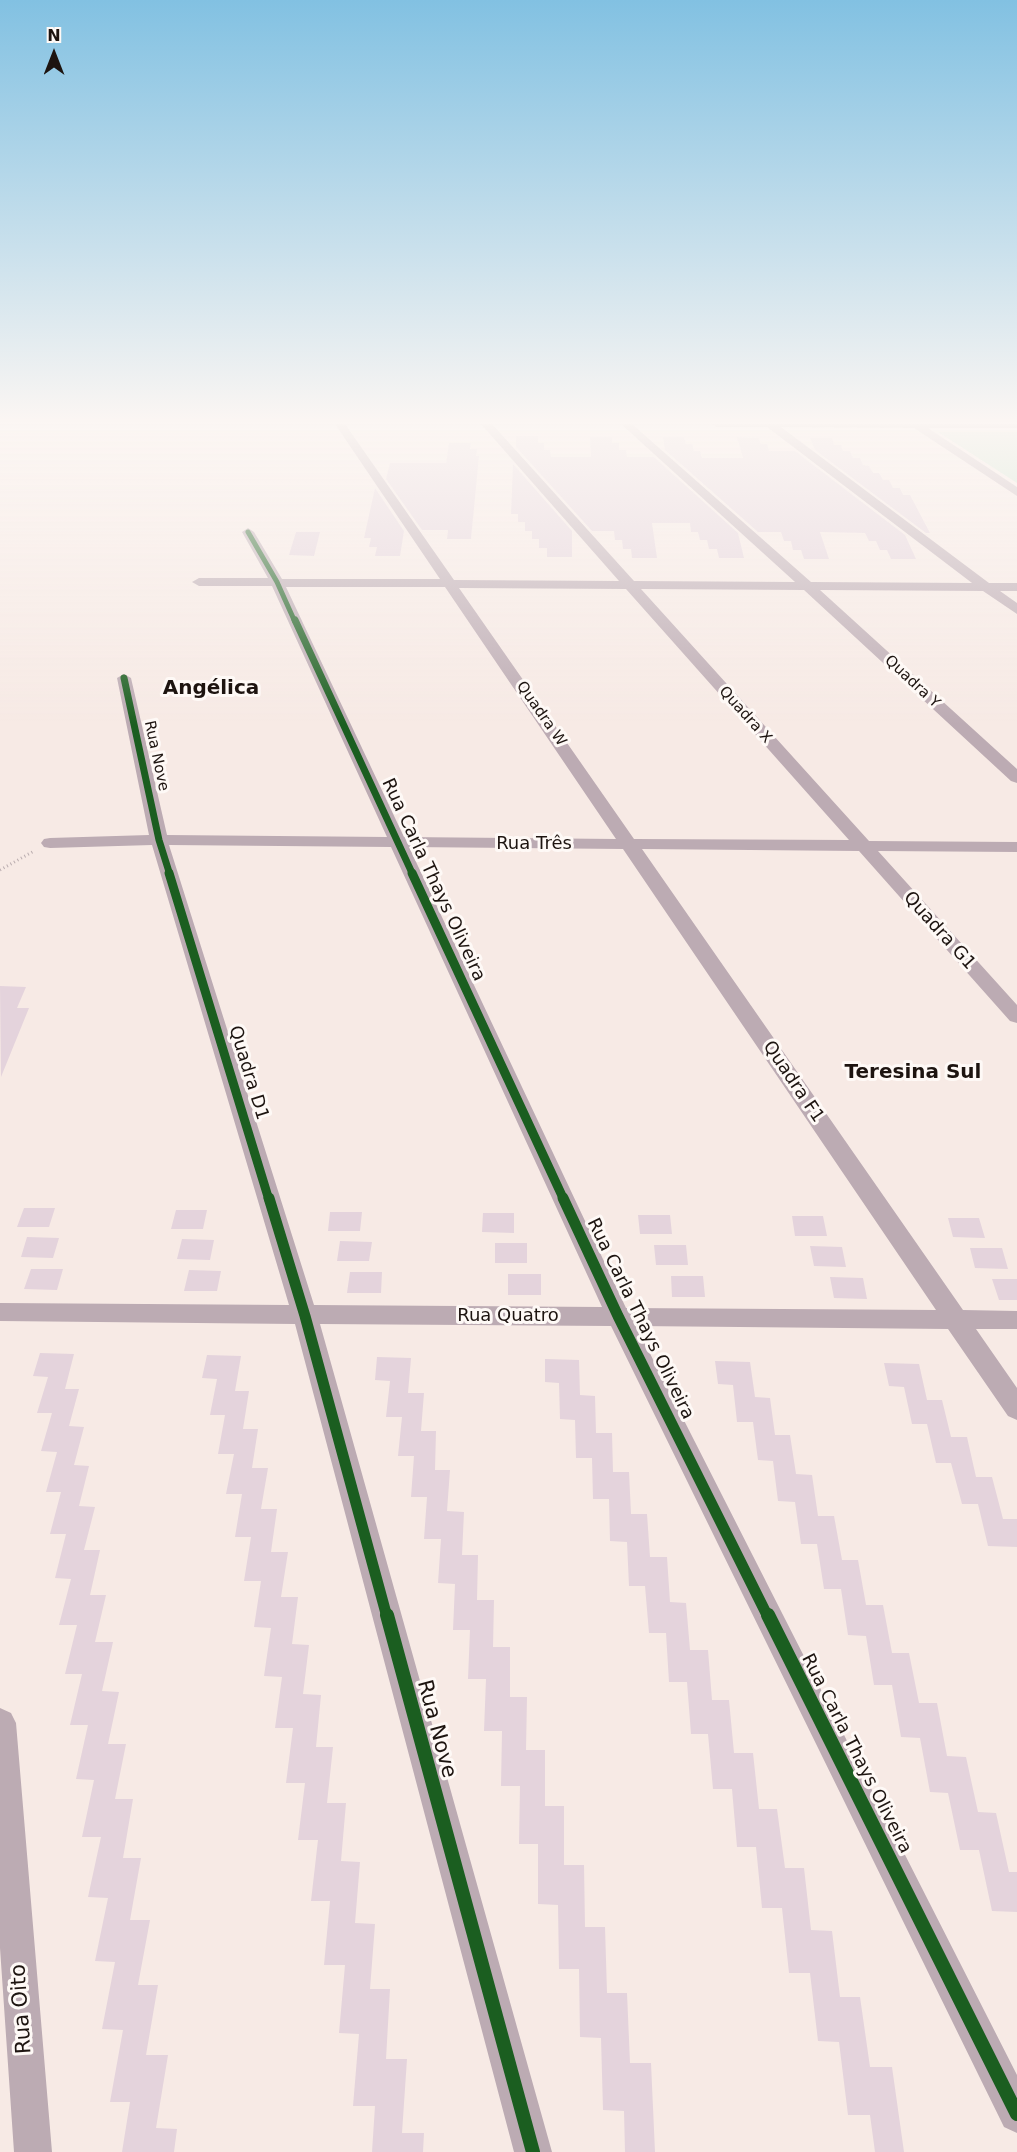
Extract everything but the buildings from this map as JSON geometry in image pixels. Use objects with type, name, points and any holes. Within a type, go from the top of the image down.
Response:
[{"type":"street","name":"Quadra W","points":[[410,524],[631,844]]},
{"type":"street","name":"Quadra X","points":[[576,524],[861,846]]},
{"type":"street","name":"Quadra Y","points":[[740,524],[1017,778]]},
{"type":"street","points":[[904,524],[1017,610]]},
{"type":"street","name":"Rua Carla Thays Oliveira","points":[[248,532],[277,582],[618,1317],[1017,2114]]},
{"type":"street","points":[[199,582],[1017,586]]},
{"type":"street","name":"Rua Nove","points":[[124,678],[159,840]]},
{"type":"street","name":"Rua Três","points":[[50,843],[159,840],[1017,847]]},
{"type":"street","name":"Quadra D1","points":[[159,840],[305,1316]]},
{"type":"street","name":"Quadra F1","points":[[631,844],[1017,1409]]},
{"type":"street","name":"Quadra G1","points":[[861,846],[1017,1017]]},
{"type":"street","name":"Rua Quatro","points":[[0,1312],[1017,1320]]},
{"type":"street","name":"Rua Nove","points":[[305,1316],[533,2152]]},
{"type":"street","name":"Rua Oito","points":[[0,1723],[33,2152]]},
{"type":"path","points":[[0,870],[50,843]]},
{"type":"cycle path","points":[[248,532],[277,582],[618,1316],[1017,2114]]},
{"type":"cycle path","points":[[124,678],[159,840],[305,1316],[533,2152]]},
{"type":"district","name":"Angélica","points":[[211,689]]},
{"type":"district","name":"Teresina Sul","points":[[913,1073]]}]
